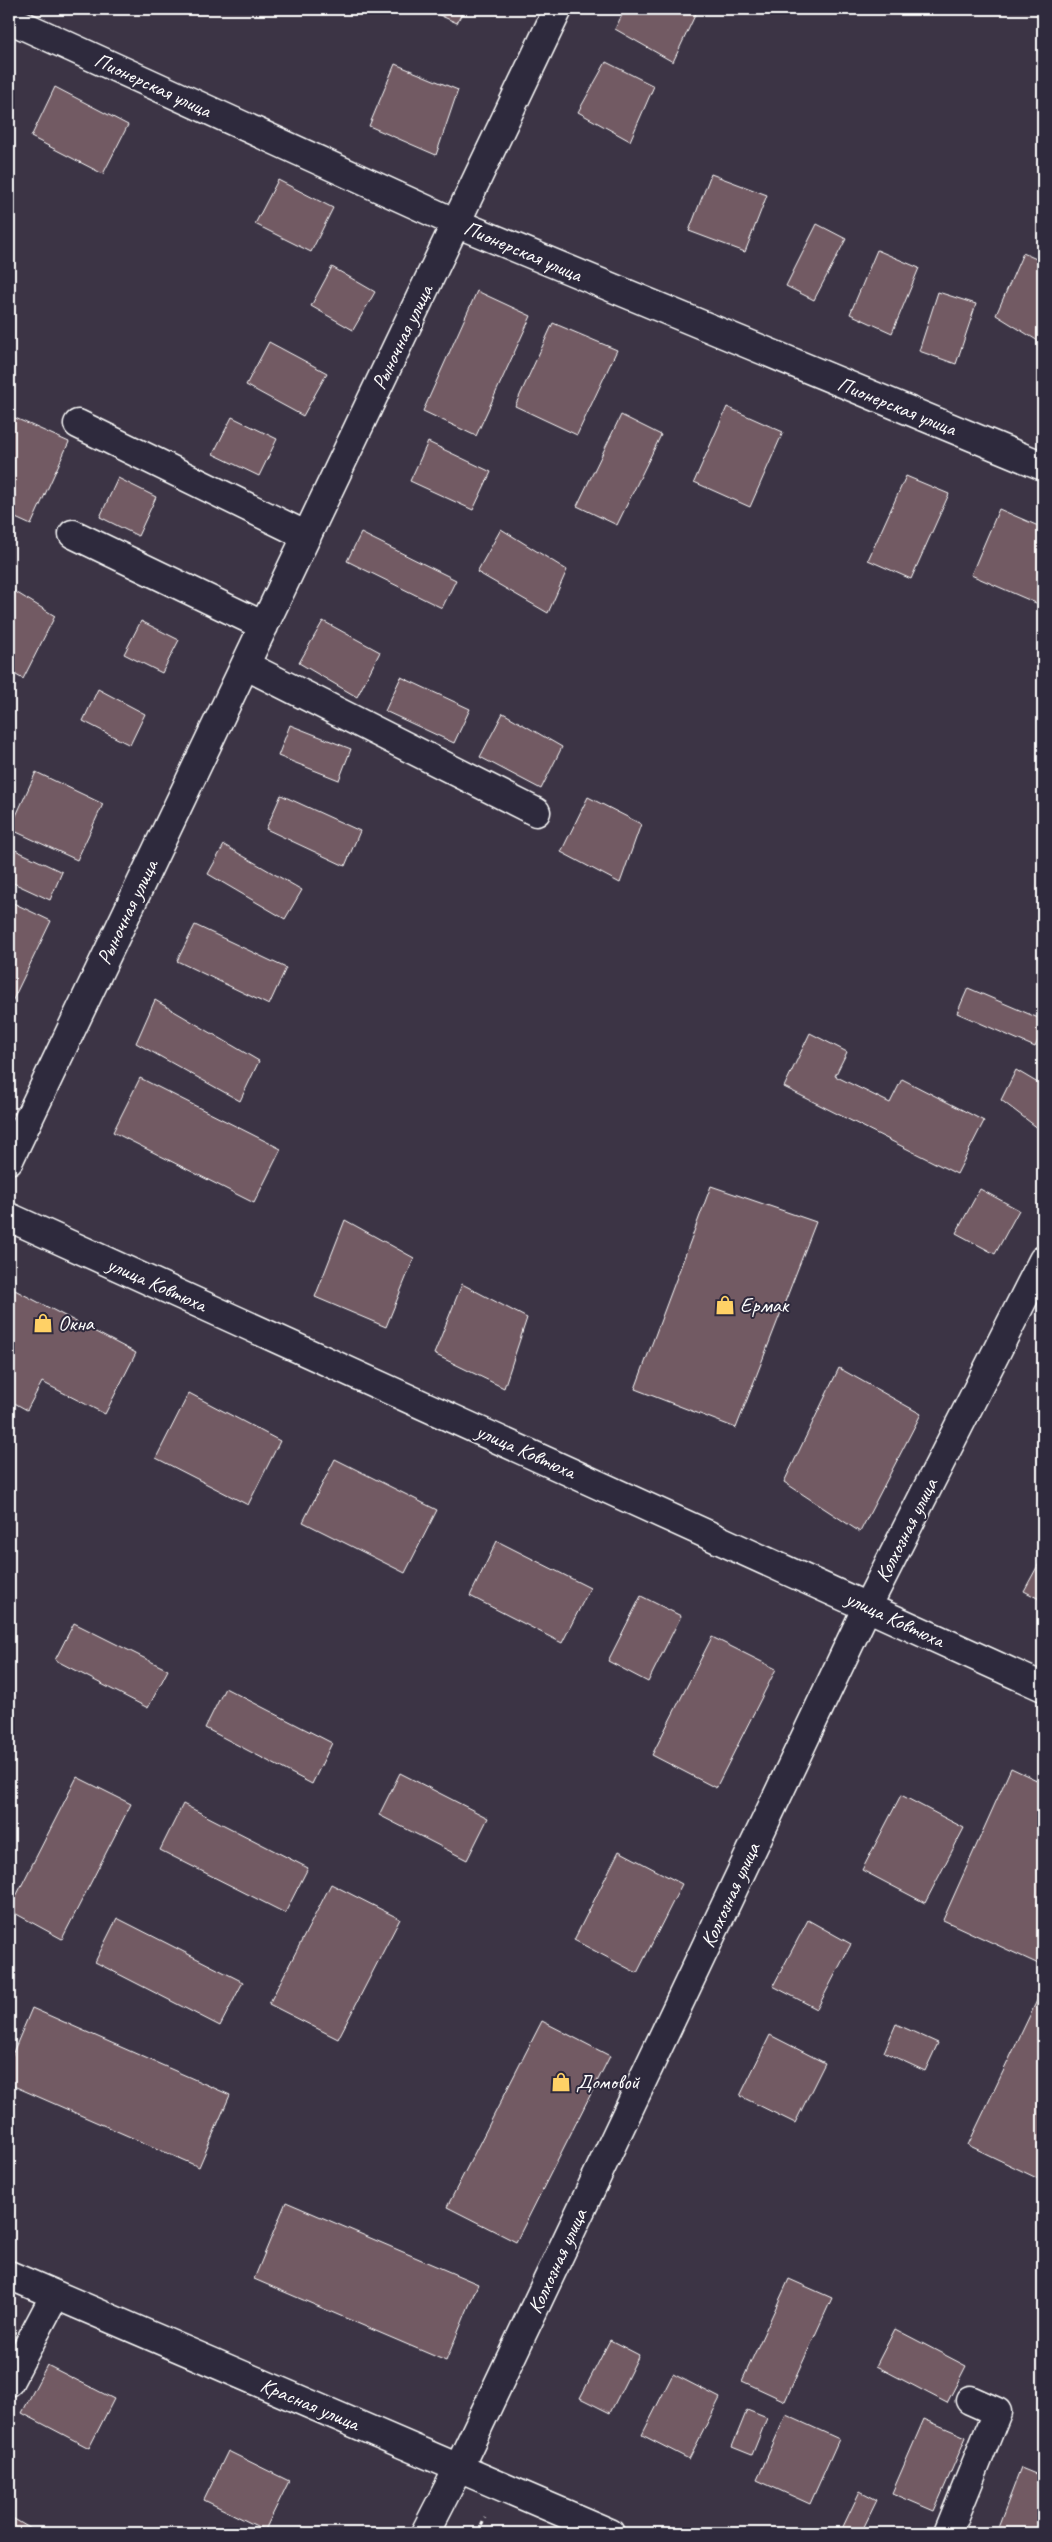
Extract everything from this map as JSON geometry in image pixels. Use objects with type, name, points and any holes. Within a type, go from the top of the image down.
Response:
[{"type":"street","name":"Рыночная улица","points":[[9,1160],[558,9]]},
{"type":"street","name":"Пионерская улица","points":[[9,19],[456,223],[1043,466]]},
{"type":"street","points":[[78,424],[306,536]]},
{"type":"street","points":[[73,534],[264,626]]},
{"type":"street","points":[[245,665],[536,812]]},
{"type":"street","name":"улица Ковтюха","points":[[9,1217],[1043,1687]]},
{"type":"street","name":"Колхозная улица","points":[[425,2533],[459,2467],[867,1607],[1043,1260]]},
{"type":"street","name":"Красная улица","points":[[9,2275],[610,2533]]},
{"type":"street","points":[[9,2382],[55,2295]]},
{"type":"street","points":[[948,2533],[997,2412],[970,2400]]},
{"type":"building","points":[[426,9],[464,9],[457,23]]},
{"type":"building","points":[[625,9],[698,9],[673,62],[615,29]]},
{"type":"building","points":[[606,62],[654,86],[630,141],[578,112]]},
{"type":"building","points":[[395,64],[458,90],[436,155],[369,126]]},
{"type":"building","points":[[55,87],[128,125],[103,174],[31,137]]},
{"type":"building","points":[[711,174],[767,195],[745,252],[689,231]]},
{"type":"building","points":[[278,180],[333,208],[311,252],[255,224]]},
{"type":"building","points":[[817,224],[846,239],[814,300],[786,286]]},
{"type":"building","points":[[877,250],[919,268],[892,333],[850,314]]},
{"type":"building","points":[[1023,253],[1043,262],[1043,344],[996,315]]},
{"type":"building","points":[[332,267],[375,292],[353,330],[311,306]]},
{"type":"building","points":[[477,291],[531,316],[476,436],[423,411]]},
{"type":"building","points":[[938,292],[976,304],[956,364],[919,351]]},
{"type":"building","points":[[553,323],[617,350],[577,435],[515,406]]},
{"type":"building","points":[[269,342],[327,373],[303,416],[246,385]]},
{"type":"building","points":[[727,407],[783,432],[750,507],[694,482]]},
{"type":"building","points":[[621,415],[661,435],[617,525],[577,506]]},
{"type":"building","points":[[13,417],[69,442],[31,525],[9,515],[9,426]]},
{"type":"building","points":[[232,417],[277,439],[259,476],[213,454]]},
{"type":"building","points":[[428,442],[491,472],[473,510],[410,481]]},
{"type":"building","points":[[906,476],[949,494],[911,579],[868,560]]},
{"type":"building","points":[[118,478],[156,497],[138,536],[100,517]]},
{"type":"building","points":[[999,509],[1043,528],[1043,606],[971,575]]},
{"type":"building","points":[[501,529],[567,570],[548,613],[477,572]]},
{"type":"building","points":[[361,533],[456,580],[442,608],[347,561]]},
{"type":"building","points":[[9,588],[55,616],[23,679],[9,671]]},
{"type":"building","points":[[141,621],[179,640],[162,673],[124,654]]},
{"type":"building","points":[[323,621],[380,652],[357,697],[299,663]]},
{"type":"building","points":[[401,677],[470,709],[454,743],[385,711]]},
{"type":"building","points":[[98,689],[145,714],[130,745],[83,721]]},
{"type":"building","points":[[503,713],[562,747],[541,789],[480,757]]},
{"type":"building","points":[[290,725],[351,749],[339,780],[278,756]]},
{"type":"building","points":[[36,772],[103,804],[77,860],[10,829]]},
{"type":"building","points":[[281,795],[360,831],[345,866],[266,829]]},
{"type":"building","points":[[588,797],[641,824],[620,883],[561,852]]},
{"type":"building","points":[[224,845],[302,890],[285,919],[208,874]]},
{"type":"building","points":[[9,847],[62,872],[50,900],[9,881]]},
{"type":"building","points":[[9,901],[51,921],[9,1008]]},
{"type":"building","points":[[195,925],[286,968],[269,1005],[177,961]]},
{"type":"building","points":[[968,988],[1043,1020],[1043,1029],[1035,1047],[957,1013]]},
{"type":"building","points":[[155,1000],[259,1061],[240,1101],[136,1043]]},
{"type":"building","points":[[810,1033],[847,1052],[835,1076],[890,1103],[902,1079],[984,1121],[957,1174],[784,1087]]},
{"type":"building","points":[[1016,1070],[1043,1086],[1043,1132],[1001,1100]]},
{"type":"building","points":[[140,1078],[281,1149],[254,1203],[113,1132]]},
{"type":"building","name":"Ермак","points":[[711,1186],[816,1222],[736,1428],[635,1389]]},
{"type":"building","points":[[980,1189],[1019,1210],[995,1254],[956,1233]]},
{"type":"building","points":[[345,1220],[414,1258],[386,1327],[315,1297]]},
{"type":"building","points":[[462,1284],[527,1318],[504,1388],[434,1354]]},
{"type":"building","name":"Окна","points":[[11,1288],[136,1353],[105,1414],[42,1382],[27,1410],[9,1400],[9,1292]]},
{"type":"building","points":[[839,1368],[921,1414],[860,1532],[784,1482]]},
{"type":"building","points":[[189,1393],[280,1441],[248,1505],[156,1458]]},
{"type":"building","points":[[335,1459],[437,1510],[405,1573],[303,1522]]},
{"type":"building","points":[[497,1541],[590,1588],[562,1643],[470,1596]]},
{"type":"building","points":[[1043,1556],[1043,1601],[1024,1591]]},
{"type":"building","points":[[641,1596],[681,1616],[648,1682],[608,1661]]},
{"type":"building","points":[[74,1623],[168,1670],[148,1708],[55,1660]]},
{"type":"building","points":[[712,1637],[776,1669],[716,1788],[652,1755]]},
{"type":"building","points":[[225,1688],[332,1743],[312,1784],[205,1728]]},
{"type":"building","points":[[1011,1768],[1043,1783],[1043,1966],[943,1920]]},
{"type":"building","points":[[400,1773],[488,1818],[467,1860],[379,1815]]},
{"type":"building","points":[[77,1777],[131,1804],[62,1939],[9,1910]]},
{"type":"building","points":[[901,1795],[964,1828],[925,1903],[862,1870]]},
{"type":"building","points":[[183,1804],[308,1868],[285,1913],[160,1850]]},
{"type":"building","points":[[619,1851],[682,1884],[637,1973],[574,1940]]},
{"type":"building","points":[[331,1884],[400,1919],[338,2039],[269,2004]]},
{"type":"building","points":[[117,1918],[243,1982],[220,2026],[95,1962]]},
{"type":"building","points":[[808,1920],[851,1944],[817,2009],[773,1986]]},
{"type":"building","points":[[1043,1988],[1043,2181],[968,2145]]},
{"type":"building","points":[[32,2008],[230,2095],[199,2167],[9,2084],[9,2062]]},
{"type":"building","points":[[542,2021],[610,2056],[516,2242],[447,2207]]},
{"type":"building","points":[[896,2024],[938,2043],[925,2071],[884,2052]]},
{"type":"building","points":[[770,2035],[825,2063],[795,2123],[740,2096]]},
{"type":"building","points":[[286,2202],[478,2284],[446,2361],[254,2279]]},
{"type":"building","points":[[789,2279],[832,2298],[785,2401],[742,2381]]},
{"type":"building","points":[[895,2329],[966,2366],[947,2403],[876,2366]]},
{"type":"building","points":[[610,2340],[639,2355],[610,2413],[580,2398]]},
{"type":"building","points":[[47,2365],[114,2399],[89,2448],[22,2413]]},
{"type":"building","points":[[673,2374],[720,2398],[689,2459],[642,2435]]},
{"type":"building","points":[[747,2410],[767,2418],[752,2455],[732,2447]]},
{"type":"building","points":[[786,2415],[839,2439],[810,2504],[757,2480]]},
{"type":"building","points":[[924,2419],[966,2437],[934,2511],[892,2493]]},
{"type":"building","points":[[228,2451],[289,2481],[265,2530],[204,2500]]},
{"type":"building","points":[[1021,2468],[1043,2477],[1043,2533],[996,2533]]},
{"type":"building","points":[[860,2491],[877,2500],[861,2533],[840,2533]]},
{"type":"building","points":[[9,2516],[38,2533],[9,2533]]},
{"type":"place","name":"Ермак","points":[[725,1305]]},
{"type":"place","name":"Окна","points":[[43,1323]]},
{"type":"place","name":"Домовой","points":[[561,2082]]}]
